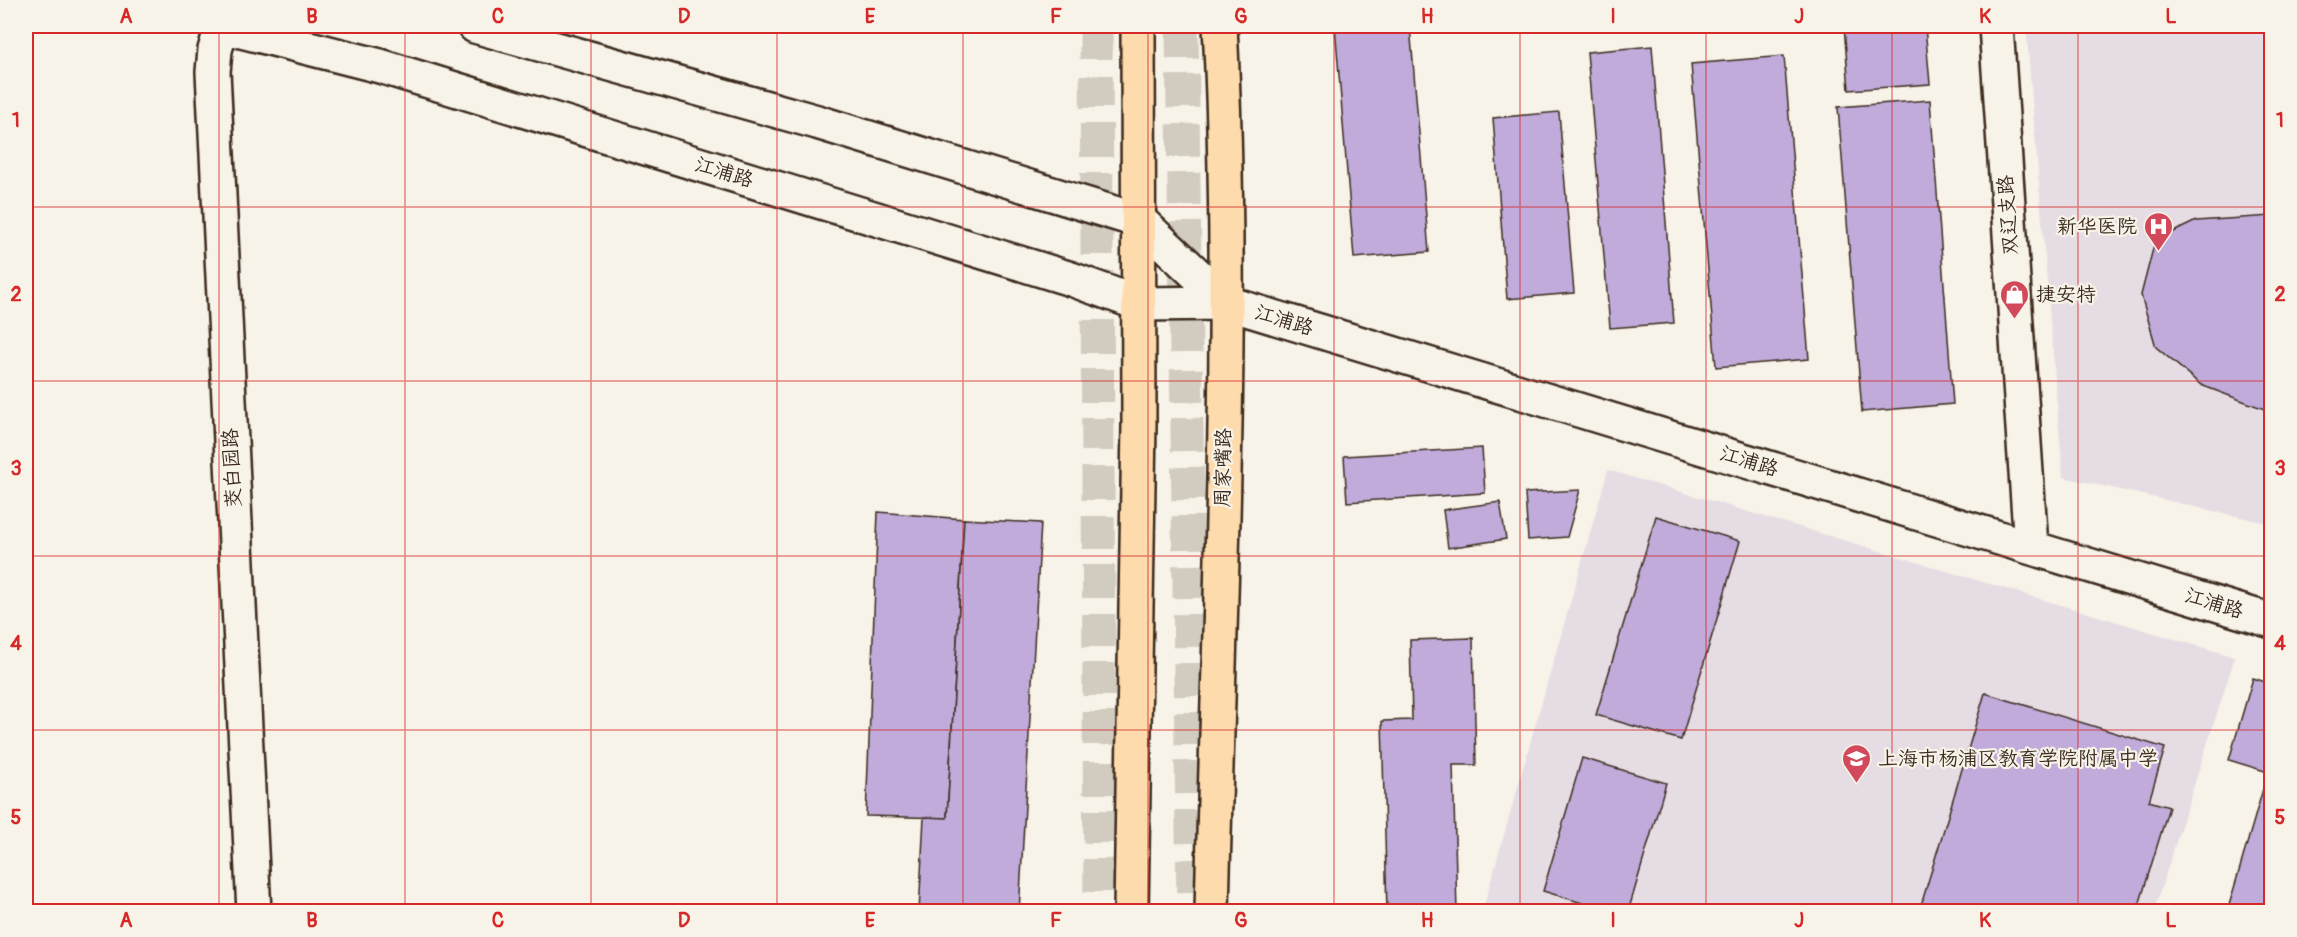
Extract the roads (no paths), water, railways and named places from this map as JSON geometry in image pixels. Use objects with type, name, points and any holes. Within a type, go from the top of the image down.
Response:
[{"type":"main road","name":"江浦路","points":[[222,26],[380,66],[1037,268],[1140,304],[1227,303],[2271,621]]},
{"type":"main road","name":"茭白园路","points":[[222,26],[215,50],[213,72],[254,912]]},
{"type":"main road","name":"江浦路","points":[[475,26],[817,122],[1140,221],[1227,303]]},
{"type":"main road","points":[[1131,912],[1140,304],[1138,26]]},
{"type":"main road","name":"周家嘴路","points":[[1212,912],[1227,303],[1226,144],[1220,26]]},
{"type":"main road","name":"双辽支路","points":[[1996,26],[2031,547]]},
{"type":"tunnel","points":[[1096,26],[1100,912]]},
{"type":"tunnel","points":[[1182,26],[1193,912]]},
{"type":"place","name":"新华医院","points":[[2158,252]]},
{"type":"place","name":"捷安特","points":[[2015,320]]},
{"type":"place","name":"上海市杨浦区教育学院附属中学","points":[[1857,784]]}]
